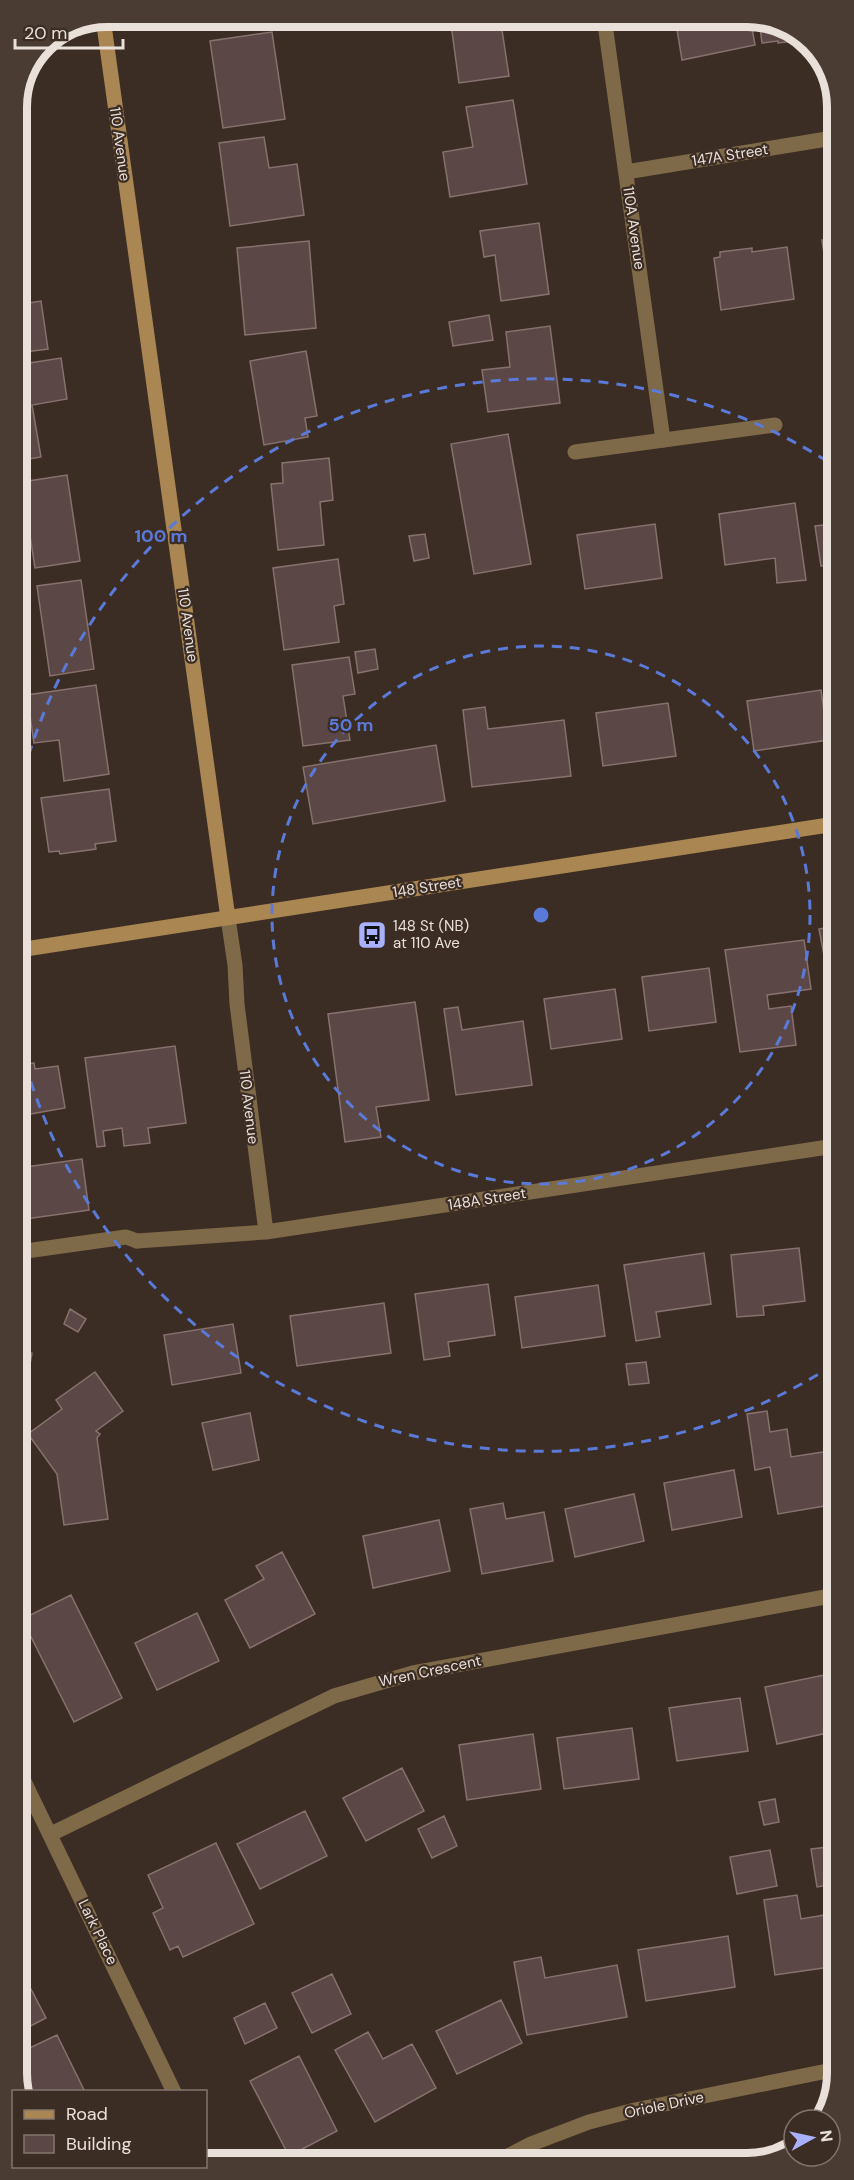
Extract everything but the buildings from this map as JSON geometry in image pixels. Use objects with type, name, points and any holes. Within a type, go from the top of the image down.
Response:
[{"type":"street","name":"110 Avenue","points":[[104,27],[235,965],[237,1004],[266,1232]]},
{"type":"street","name":"110A Avenue","points":[[605,27],[663,440]]},
{"type":"street","name":"147A Street","points":[[626,172],[827,139]]},
{"type":"street","points":[[575,452],[776,425]]},
{"type":"street","name":"148 Street","points":[[27,949],[827,825]]},
{"type":"street","name":"148A Street","points":[[27,1251],[126,1237],[137,1241],[266,1232],[827,1147]]},
{"type":"street","name":"Wren Crescent","points":[[51,1834],[334,1696],[383,1680],[827,1596]]},
{"type":"street","name":"Lark Place","points":[[27,1787],[174,2090]]},
{"type":"street","name":"Oriole Drive","points":[[514,2153],[589,2122],[635,2110],[827,2071]]},
{"type":"place","name":"148 St (NB) at 110 Ave","points":[[372,935]]}]
